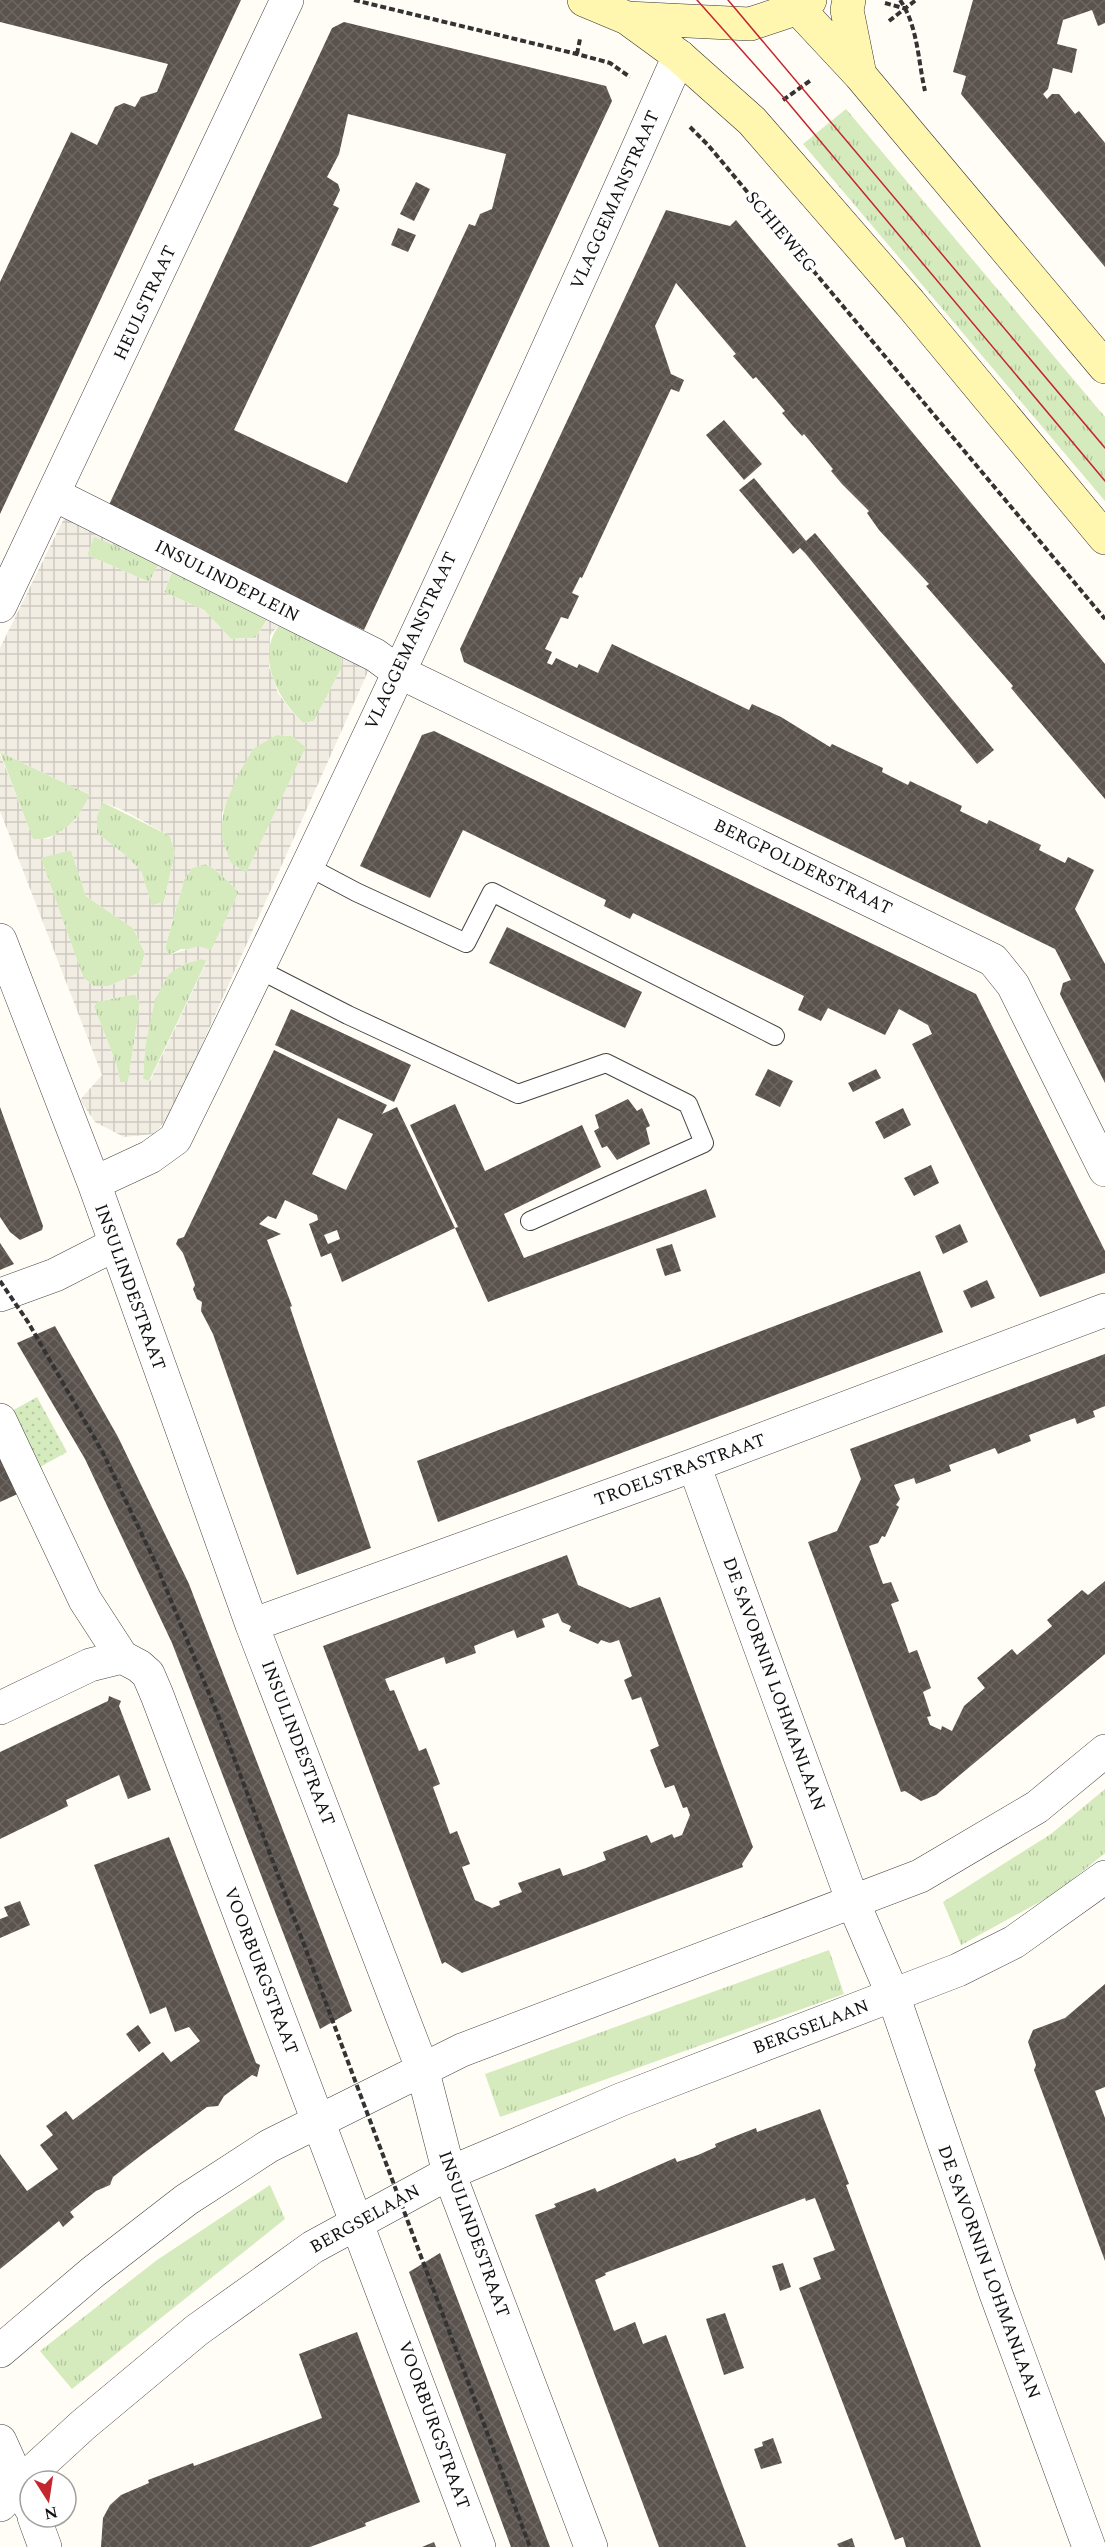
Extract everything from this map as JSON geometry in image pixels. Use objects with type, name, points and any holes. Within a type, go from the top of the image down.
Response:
[{"type":"main road","points":[[584,0],[627,9],[750,24],[799,3],[1105,367]]},
{"type":"main road","points":[[849,0],[847,10],[860,75]]},
{"type":"main road","points":[[627,9],[752,121],[910,303],[1105,538]]},
{"type":"street","name":"HEULSTRAAT","points":[[0,606],[55,495],[287,0]]},
{"type":"street","name":"VLAGGEMANSTRAAT","points":[[94,1183],[150,1157],[175,1139],[258,969],[398,671],[614,206],[679,56]]},
{"type":"street","name":"INSULINDEPLEIN","points":[[55,495],[375,655],[398,671]]},
{"type":"street","name":"BERGPOLDERSTRAAT","points":[[398,671],[993,960],[1013,985],[1105,1170]]},
{"type":"street","name":"INSULINDESTRAAT","points":[[0,940],[94,1183],[114,1245],[252,1625],[422,2068],[449,2173],[591,2547]]},
{"type":"street","points":[[0,1295],[55,1275],[114,1245]]},
{"type":"street","name":"TROELSTRASTRAAT","points":[[252,1625],[694,1465],[1105,1310]]},
{"type":"street","name":"VOORBURGSTRAAT","points":[[0,1420],[71,1573],[122,1657],[148,1674],[157,1695],[480,2547]]},
{"type":"street","name":"DE SAVORNIN LOHMANLAAN","points":[[694,1465],[853,1902]]},
{"type":"street","points":[[0,1708],[90,1665],[122,1657]]},
{"type":"street","points":[[0,2351],[93,2272],[186,2200],[269,2146],[462,2050],[920,1876],[1037,1807],[1105,1751]]},
{"type":"street","name":"BERGSELAAN","points":[[17,2498],[83,2425],[197,2330],[307,2250],[449,2173],[620,2100],[957,1970],[1014,1942],[1105,1877]]},
{"type":"street","name":"BERGSELAAN","points":[[853,1902],[892,1995]]},
{"type":"street","name":"DE SAVORNIN LOHMANLAAN","points":[[892,1995],[996,2294],[1089,2547]]},
{"type":"street","points":[[0,2442],[17,2498]]},
{"type":"street","points":[[38,2529],[45,2547]]},
{"type":"lane","points":[[307,866],[356,892],[466,943],[492,892],[775,1036]]},
{"type":"lane","points":[[258,969],[348,1015],[518,1094],[606,1063],[688,1104],[704,1143],[530,1221]]},
{"type":"path","name":"SCHIEWEG","points":[[354,0],[610,63],[661,98],[708,145],[1105,619]]},
{"type":"path","points":[[880,0],[907,9]]},
{"type":"path","points":[[900,0],[907,9],[925,91]]},
{"type":"path","points":[[0,1281],[28,1322],[103,1454],[156,1564],[219,1718],[530,2547]]},
{"type":"green space","points":[[846,109],[1105,417],[1105,501],[803,144]]},
{"type":"green space","points":[[94,536],[159,564],[149,582],[87,555]]},
{"type":"green space","points":[[172,572],[269,617],[255,638],[231,639],[204,610],[164,592]]},
{"type":"green space","points":[[281,623],[342,656],[341,669],[314,721],[303,723],[293,713],[277,689],[272,676],[269,649],[273,635]]},
{"type":"green space","points":[[276,735],[292,736],[306,747],[246,874],[231,863],[225,851],[222,821],[225,805],[237,774],[252,750]]},
{"type":"green space","points":[[0,752],[90,795],[75,820],[52,836],[33,840]]},
{"type":"green space","points":[[102,802],[170,836],[175,852],[164,902],[152,906],[141,871],[97,833],[97,816]]},
{"type":"green space","points":[[71,850],[86,896],[133,928],[145,953],[139,973],[109,986],[93,986],[83,977],[40,857]]},
{"type":"green space","points":[[205,864],[215,869],[239,892],[211,951],[181,949],[169,955],[165,948],[184,880],[192,868]]},
{"type":"green space","points":[[201,959],[207,960],[149,1081],[143,1079],[148,1025],[155,998],[168,975],[175,969]]},
{"type":"green space","points":[[135,994],[140,1003],[128,1082],[120,1082],[116,1063],[94,1007],[96,1002]]},
{"type":"green space","points":[[37,1397],[67,1452],[40,1467],[10,1412]]},
{"type":"green space","points":[[1105,1789],[1105,1853],[1056,1893],[961,1945],[943,1902],[1051,1834]]},
{"type":"green space","points":[[829,1950],[844,1994],[500,2117],[485,2074]]},
{"type":"green space","points":[[270,2185],[285,2219],[72,2389],[40,2351],[157,2260]]},
{"type":"shaded area","points":[[76,494],[382,640],[171,1114],[154,1134],[124,1137],[95,1122],[80,1100],[102,1075],[0,811],[0,754],[33,839],[49,839],[75,821],[90,795],[0,752],[0,648]],"holes":[[[94,537],[159,564],[149,582],[87,555]],[[172,572],[269,618],[255,638],[231,639],[204,610],[164,592]],[[281,623],[342,656],[341,669],[314,721],[303,723],[278,693],[269,667],[270,635]],[[276,735],[292,736],[306,747],[246,873],[231,863],[222,838],[222,813],[236,779],[253,749]],[[102,802],[123,810],[170,836],[175,852],[164,902],[152,905],[141,871],[97,833],[97,816]],[[71,850],[86,896],[133,928],[145,953],[139,973],[109,986],[93,986],[83,977],[41,858]],[[205,864],[215,869],[239,892],[211,950],[198,946],[169,955],[165,948],[184,880],[192,868]],[[201,959],[207,961],[150,1081],[143,1079],[145,1048],[155,1000],[169,974],[184,964]],[[135,994],[140,1003],[128,1082],[120,1082],[116,1063],[94,1007],[97,1002]]]},
{"type":"building","points":[[0,0],[241,0],[0,514],[0,282],[71,132],[97,145],[115,107],[124,103],[135,107],[141,97],[157,92],[168,64],[0,22]]},
{"type":"building","points":[[973,0],[1105,0],[1105,23],[1098,26],[1092,10],[1063,20],[1057,44],[1077,49],[1072,73],[1053,68],[1048,89],[1043,94],[1047,99],[1052,94],[1059,94],[1075,114],[1079,111],[1105,143],[1105,267],[961,94],[966,76],[953,72]]},
{"type":"building","points":[[344,22],[606,86],[612,101],[364,630],[107,509],[332,28]],"holes":[[[348,114],[506,154],[492,209],[480,214],[475,226],[469,224],[347,483],[234,430],[339,208],[333,205],[340,190],[338,184],[327,177],[339,154]]]},
{"type":"building","points":[[416,182],[430,189],[414,221],[400,214]]},
{"type":"building","points":[[666,210],[730,226],[736,220],[1105,664],[1105,799],[1011,688],[1013,686],[926,586],[929,584],[879,530],[867,513],[869,511],[831,471],[833,469],[804,434],[802,436],[782,413],[785,411],[756,377],[753,379],[733,356],[736,354],[676,283],[655,326],[671,374],[684,380],[679,392],[671,389],[582,578],[580,577],[572,593],[579,596],[568,619],[561,617],[545,649],[552,652],[547,663],[552,665],[556,658],[577,668],[579,664],[598,673],[612,644],[749,710],[752,704],[781,717],[830,747],[832,744],[883,768],[882,772],[908,785],[910,781],[962,806],[960,811],[987,824],[989,820],[1041,845],[1039,850],[1065,863],[1068,857],[1094,870],[1075,909],[1105,964],[1105,1083],[1060,994],[1063,983],[1071,980],[1055,949],[464,662],[460,649]]},
{"type":"building","points":[[398,228],[416,235],[408,252],[391,245]]},
{"type":"building","points":[[724,420],[762,464],[744,480],[706,435]]},
{"type":"building","points":[[754,478],[806,541],[815,533],[994,750],[977,764],[805,553],[800,548],[793,554],[739,490]]},
{"type":"building","points":[[434,731],[976,994],[1105,1251],[1105,1273],[1040,1297],[912,1044],[932,1034],[928,1025],[899,1009],[885,1035],[828,1008],[821,1021],[798,1010],[804,996],[633,913],[630,919],[604,906],[606,900],[463,830],[430,898],[360,866],[422,735]]},
{"type":"building","points":[[507,927],[642,992],[625,1028],[489,963]]},
{"type":"building","points":[[291,1009],[411,1065],[394,1102],[275,1045]]},
{"type":"building","points":[[274,1050],[387,1105],[382,1114],[397,1107],[455,1228],[342,1282],[331,1253],[321,1257],[309,1224],[318,1220],[317,1215],[285,1200],[276,1219],[268,1216],[259,1224],[281,1234],[267,1240],[292,1306],[290,1307],[371,1548],[297,1575],[213,1334],[201,1311],[202,1302],[197,1299],[193,1289],[195,1285],[183,1253],[176,1244],[178,1239],[184,1237]],"holes":[[[338,1118],[373,1134],[346,1190],[312,1174]],[[337,1230],[340,1239],[328,1244],[324,1235]]]},
{"type":"building","points":[[768,1069],[793,1081],[780,1107],[755,1095]]},
{"type":"building","points":[[876,1069],[881,1078],[853,1092],[848,1083]]},
{"type":"building","points":[[628,1099],[637,1111],[642,1108],[650,1126],[646,1128],[650,1144],[617,1160],[607,1146],[602,1148],[594,1131],[599,1128],[595,1115]]},
{"type":"building","points":[[455,1104],[485,1171],[582,1125],[601,1167],[504,1214],[524,1258],[706,1189],[716,1217],[488,1302],[455,1228],[458,1227],[410,1125]]},
{"type":"building","points":[[0,1107],[43,1226],[42,1230],[20,1240],[10,1232],[0,1217]]},
{"type":"building","points":[[903,1108],[911,1125],[884,1139],[875,1122]]},
{"type":"building","points":[[931,1165],[939,1183],[914,1196],[904,1178]]},
{"type":"building","points":[[960,1224],[968,1242],[943,1254],[935,1236]]},
{"type":"building","points":[[0,1243],[14,1264],[0,1270]]},
{"type":"building","points":[[672,1244],[681,1271],[665,1276],[656,1249]]},
{"type":"building","points":[[920,1271],[943,1332],[438,1522],[417,1461]]},
{"type":"building","points":[[987,1280],[995,1298],[971,1308],[963,1291]]},
{"type":"building","points":[[55,1326],[118,1437],[189,1584],[352,2011],[320,2029],[172,1643],[85,1459],[17,1343]]},
{"type":"building","points":[[1105,1354],[1105,1406],[1093,1411],[1095,1417],[1077,1424],[1075,1418],[1053,1426],[1029,1435],[1031,1441],[998,1454],[995,1448],[949,1465],[951,1471],[916,1484],[914,1478],[894,1485],[900,1499],[896,1505],[899,1507],[885,1537],[882,1536],[878,1543],[869,1546],[883,1584],[891,1582],[899,1601],[891,1604],[909,1653],[917,1650],[931,1688],[923,1692],[931,1716],[927,1717],[930,1725],[941,1730],[942,1726],[952,1731],[964,1706],[985,1688],[977,1678],[1012,1649],[1017,1655],[1052,1626],[1047,1620],[1082,1590],[1088,1595],[1105,1581],[1105,1654],[936,1795],[921,1801],[905,1791],[901,1792],[808,1542],[837,1531],[861,1479],[850,1449]]},
{"type":"building","points":[[0,1450],[22,1492],[0,1502]]},
{"type":"building","points":[[567,1555],[578,1585],[630,1608],[660,1597],[753,1847],[742,1864],[743,1867],[462,1973],[445,1962],[442,1964],[323,1646]],"holes":[[[558,1613],[562,1622],[571,1626],[569,1631],[598,1644],[601,1640],[610,1643],[619,1640],[632,1676],[624,1680],[632,1700],[641,1697],[659,1746],[650,1750],[665,1788],[674,1785],[683,1808],[687,1807],[690,1815],[682,1835],[674,1838],[672,1834],[651,1843],[647,1835],[603,1852],[606,1860],[586,1868],[563,1876],[560,1868],[518,1883],[522,1892],[499,1901],[500,1905],[492,1908],[475,1900],[462,1867],[470,1864],[457,1831],[450,1834],[433,1787],[440,1784],[426,1748],[419,1751],[394,1690],[390,1691],[385,1679],[444,1657],[446,1664],[476,1653],[474,1646],[514,1630],[517,1638],[545,1627],[542,1619]]]},
{"type":"building","points":[[109,1696],[121,1701],[119,1706],[151,1790],[128,1799],[119,1775],[66,1800],[68,1806],[0,1839],[0,1752],[108,1701]]},
{"type":"building","points":[[169,1837],[256,2063],[260,2065],[257,2077],[252,2075],[224,2096],[218,2106],[207,2107],[144,2153],[113,2177],[110,2185],[96,2191],[70,2212],[74,2217],[63,2227],[59,2221],[0,2269],[0,2154],[27,2191],[58,2169],[40,2145],[53,2135],[46,2126],[66,2111],[73,2120],[163,2052],[171,2062],[200,2041],[189,2027],[175,2032],[166,2007],[150,2014],[94,1865]]},
{"type":"building","points":[[20,1901],[30,1925],[0,1938],[0,1919],[8,1916],[4,1907]]},
{"type":"building","points":[[1105,1984],[1105,2087],[1095,2091],[1105,2118],[1105,2261],[1034,2070],[1036,2065],[1028,2042],[1033,2030],[1065,2018]]},
{"type":"building","points":[[138,2025],[151,2043],[139,2052],[126,2034]]},
{"type":"building","points":[[820,2109],[849,2184],[846,2185],[981,2547],[906,2547],[903,2537],[895,2540],[799,2288],[821,2279],[813,2258],[835,2250],[815,2198],[806,2201],[805,2198],[605,2273],[606,2275],[595,2280],[614,2331],[635,2322],[643,2344],[666,2335],[746,2547],[659,2547],[535,2215],[556,2207],[554,2204],[595,2188],[597,2192],[675,2158],[677,2162],[698,2155],[716,2147],[715,2144],[756,2128],[757,2132]]},
{"type":"building","points":[[440,2253],[550,2547],[511,2547],[409,2272]]},
{"type":"building","points":[[783,2263],[791,2287],[780,2291],[772,2266]]},
{"type":"building","points":[[725,2313],[744,2368],[724,2375],[706,2319]]},
{"type":"building","points":[[357,2332],[420,2502],[310,2547],[101,2547],[103,2518],[110,2505],[121,2495],[149,2483],[148,2480],[193,2463],[194,2466],[322,2418],[299,2354]]},
{"type":"building","points":[[773,2438],[782,2463],[761,2469],[754,2449],[763,2446],[762,2442]]},
{"type":"building","points":[[852,2538],[855,2547],[839,2547],[837,2544]]},
{"type":"building","points":[[434,2542],[436,2547],[422,2547]]},
{"type":"tram line","points":[[697,0],[785,99],[1105,481]]},
{"type":"tram line","points":[[728,0],[1105,448]]}]
